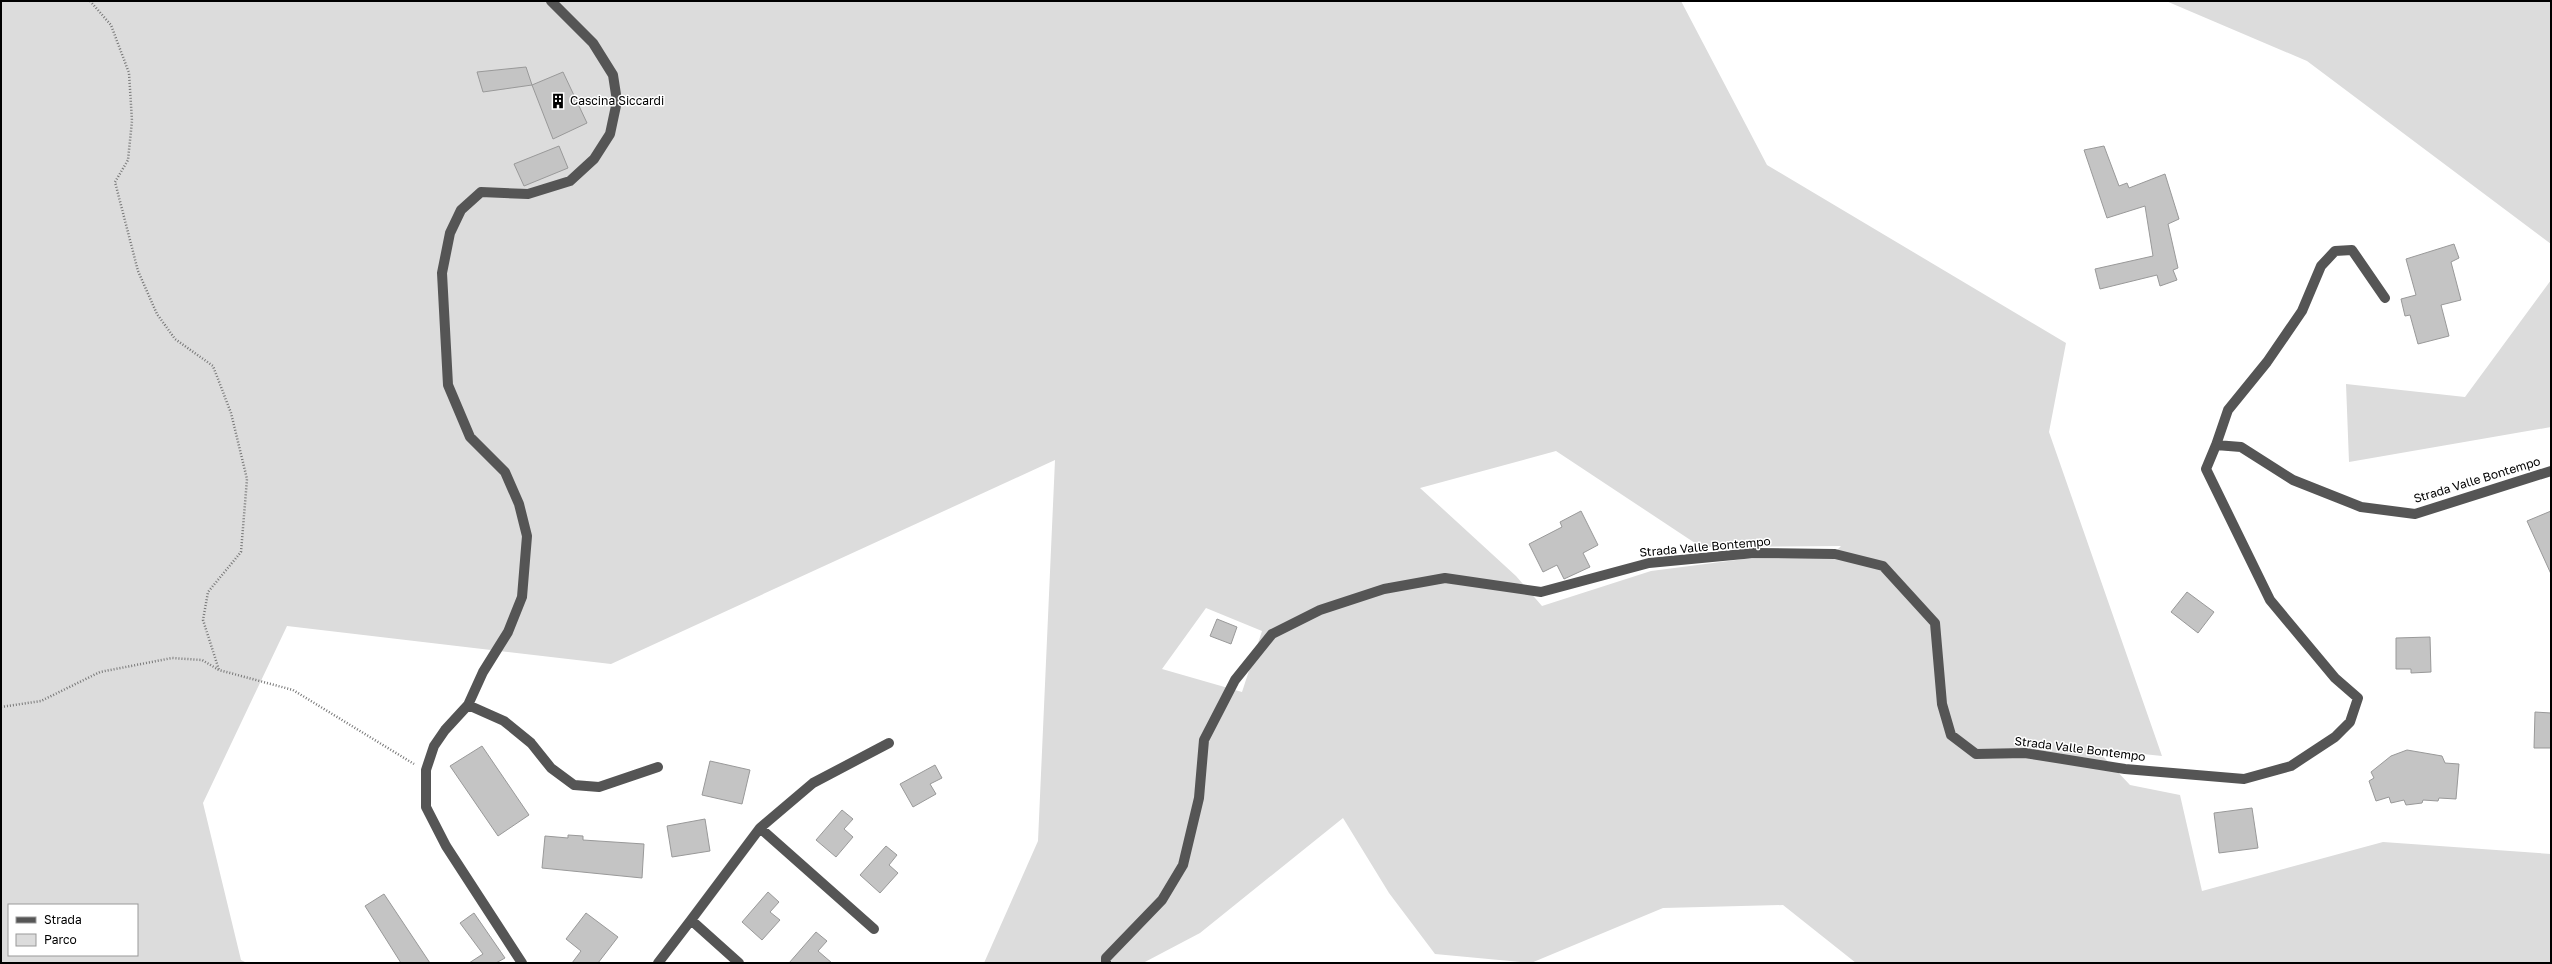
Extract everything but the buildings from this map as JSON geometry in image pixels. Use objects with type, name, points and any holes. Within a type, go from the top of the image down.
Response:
[{"type":"street","points":[[522,963],[446,846],[426,807],[426,770],[434,746],[445,730],[468,705],[483,672],[508,632],[522,597],[527,536],[519,504],[505,472],[470,437],[448,385],[442,273],[450,233],[461,210],[482,192],[528,194],[570,181],[594,159],[610,134],[617,101],[613,75],[593,43],[551,1]]},
{"type":"street","points":[[2216,445],[2228,410],[2267,362],[2302,311],[2321,266],[2335,251],[2352,250],[2385,298]]},
{"type":"street","name":"Strada Valle Bontempo","points":[[1106,963],[1106,958],[1162,900],[1183,865],[1199,798],[1204,740],[1235,680],[1272,634],[1320,610],[1384,589],[1445,578],[1541,592],[1649,563],[1754,553],[1835,554],[1883,566],[1935,623],[1942,704],[1951,735],[1976,754],[2025,753],[2125,769],[2244,779],[2291,766],[2335,737],[2350,722],[2358,698],[2335,678],[2270,600],[2206,469],[2216,445],[2241,447],[2293,480],[2361,507],[2415,514],[2551,471]]},
{"type":"street","points":[[468,705],[504,722],[531,743],[551,768],[574,785],[599,787],[658,767]]},
{"type":"street","points":[[658,963],[760,828],[813,783],[889,743]]},
{"type":"street","points":[[760,828],[874,929]]},
{"type":"street","points":[[690,920],[739,963]]},
{"type":"path","points":[[90,1],[111,25],[129,73],[132,121],[128,160],[115,182],[138,271],[156,314],[175,339],[213,366],[231,413],[247,478],[241,552],[208,592],[202,620],[219,670]]},
{"type":"path","points":[[1,707],[41,701],[100,672],[172,658],[202,660],[219,670],[292,690],[362,734],[426,770]]},
{"type":"green space","points":[[1,1],[1681,1],[1767,165],[2066,343],[2049,432],[2162,756],[2096,749],[2130,785],[2180,795],[2202,891],[2383,842],[2551,854],[2551,963],[1856,963],[1783,905],[1663,908],[1531,963],[1435,954],[1389,893],[1343,818],[1200,933],[1143,963],[984,963],[1038,841],[1055,460],[611,664],[287,626],[203,803],[241,960],[247,963],[1,963]],"holes":[[[1556,451],[1701,547],[1841,546],[1829,558],[1744,559],[1651,571],[1542,606],[1516,576],[1420,488]],[[1206,608],[1262,631],[1242,692],[1162,669]]]},
{"type":"green space","points":[[2166,1],[2551,1],[2551,244],[2307,61]]},
{"type":"green space","points":[[2551,280],[2551,427],[2349,462],[2346,384],[2465,397]]},
{"type":"place","name":"Cascina Siccardi","points":[[558,101]]}]
